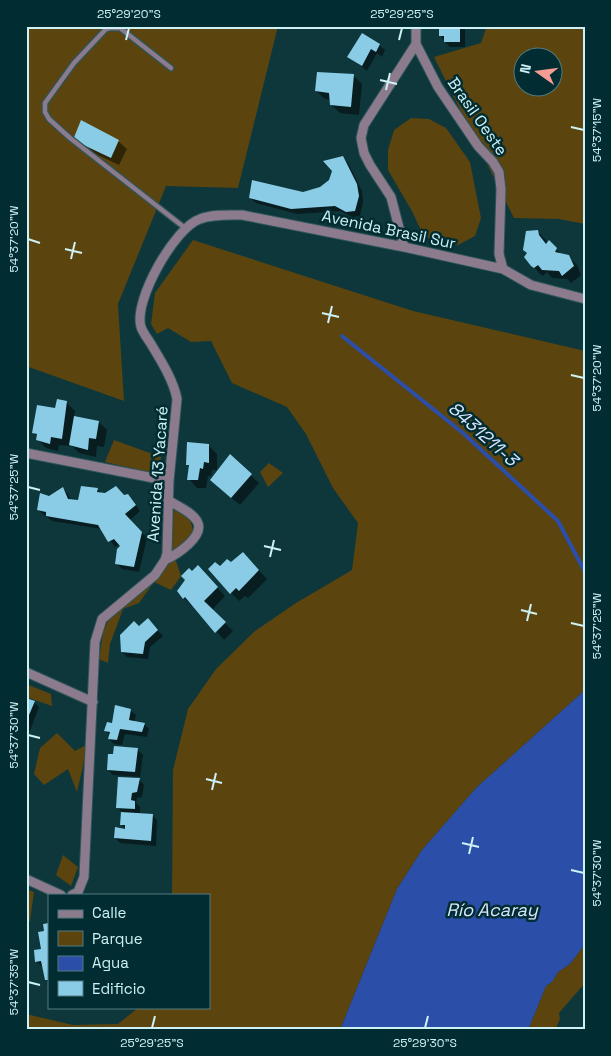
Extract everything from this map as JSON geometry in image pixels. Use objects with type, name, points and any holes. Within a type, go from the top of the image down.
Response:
[{"type":"street","name":"Brasil Oeste","points":[[416,26],[416,44],[438,87],[478,146],[493,162],[498,172],[501,189],[499,254],[503,269]]},
{"type":"street","points":[[404,246],[391,197],[370,165],[364,153],[361,138],[364,125],[416,44]]},
{"type":"street","name":"Avenida Brasil Sur","points":[[185,228],[200,219],[222,215],[242,215],[404,246],[503,269],[531,285],[585,299]]},
{"type":"street","name":"Avenida 13 Yacaré","points":[[75,893],[84,878],[95,642],[102,619],[155,575],[165,560],[167,553],[169,481],[177,399],[165,367],[141,328],[140,316],[143,300],[154,273],[185,228]]},
{"type":"street","points":[[26,454],[169,481]]},
{"type":"street","points":[[165,560],[193,539],[199,528],[198,523],[192,516],[168,500]]},
{"type":"street","points":[[26,672],[93,702]]},
{"type":"street","points":[[26,879],[60,894]]},
{"type":"lane","points":[[171,68],[120,28],[106,29],[74,63],[45,103],[45,112],[49,119],[70,138],[185,228]]},
{"type":"green space","points":[[26,26],[278,26],[238,188],[166,186],[118,304],[124,401],[26,366]]},
{"type":"green space","points":[[487,26],[585,26],[585,224],[559,219],[514,218],[434,57],[481,43]]},
{"type":"green space","points":[[411,118],[429,119],[446,128],[470,162],[481,218],[475,236],[458,245],[438,245],[422,233],[413,213],[388,170],[388,150],[394,130]]},
{"type":"green space","points":[[193,240],[413,311],[585,351],[585,690],[476,788],[422,850],[397,889],[340,1030],[26,1030],[26,1014],[73,1025],[118,1024],[138,1008],[210,1008],[210,894],[172,894],[173,770],[188,709],[216,669],[255,631],[296,603],[352,570],[358,523],[333,488],[306,434],[287,407],[232,383],[211,341],[191,342],[168,328],[157,334],[151,324],[155,293]]},
{"type":"green space","points":[[114,440],[161,457],[160,475],[105,462]]},
{"type":"green space","points":[[269,463],[283,473],[268,487],[260,472]]},
{"type":"green space","points":[[185,503],[195,536],[175,558],[181,576],[171,590],[154,582],[139,603],[123,609],[110,644],[108,663],[99,659],[103,633],[108,620],[140,594],[165,568],[174,511]]},
{"type":"green space","points":[[26,684],[51,694],[52,706],[26,697]]},
{"type":"green space","points":[[57,733],[75,751],[88,744],[77,792],[68,769],[44,785],[34,774],[40,748]]},
{"type":"green space","points":[[63,855],[78,867],[71,886],[56,875]]},
{"type":"green space","points":[[26,889],[34,892],[30,921],[26,922]]},
{"type":"green space","points":[[585,944],[585,983],[559,1013],[560,1019],[555,1030],[528,1030],[546,986],[552,982],[558,972],[570,964]]},
{"type":"water","name":"Río Acaray","points":[[585,690],[585,944],[570,964],[558,972],[552,982],[546,986],[528,1030],[340,1030],[397,889],[422,850],[476,788]]},
{"type":"building","points":[[439,26],[460,26],[460,42],[444,42],[444,36],[439,36]]},
{"type":"building","points":[[362,33],[380,44],[376,52],[371,49],[362,66],[347,57]]},
{"type":"building","points":[[317,72],[354,74],[351,107],[330,105],[329,93],[315,91]]},
{"type":"building","points":[[81,120],[119,140],[111,158],[73,140]]},
{"type":"building","points":[[343,156],[357,184],[359,196],[355,211],[346,212],[335,206],[291,209],[249,198],[252,180],[303,192],[320,187],[329,180],[332,171],[323,161]]},
{"type":"building","points":[[538,230],[539,235],[546,244],[549,240],[557,248],[555,252],[569,255],[574,266],[562,276],[559,271],[542,270],[538,265],[534,268],[524,257],[527,253],[523,250],[526,231]]},
{"type":"building","points":[[57,399],[67,401],[62,439],[51,437],[50,444],[36,440],[37,434],[32,433],[37,405],[55,408]]},
{"type":"building","points":[[74,416],[99,421],[96,439],[89,438],[88,450],[69,445]]},
{"type":"building","points":[[187,442],[209,444],[209,463],[204,462],[203,469],[200,468],[198,480],[187,480],[189,465],[186,465]]},
{"type":"building","points":[[230,454],[252,474],[231,498],[210,480]]},
{"type":"building","points":[[81,486],[98,488],[97,492],[105,493],[116,486],[124,495],[128,494],[136,505],[125,514],[142,532],[134,567],[115,564],[117,549],[120,546],[114,539],[108,542],[98,525],[46,516],[46,512],[37,510],[40,493],[49,496],[63,487],[68,499],[78,500]]},
{"type":"building","points":[[243,552],[259,570],[239,591],[236,588],[230,594],[208,569],[215,562],[220,566],[227,559],[231,562]]},
{"type":"building","points":[[198,565],[218,587],[204,601],[226,622],[215,633],[185,597],[183,599],[177,591],[185,580],[181,576],[189,568],[192,571]]},
{"type":"building","points":[[148,618],[158,630],[145,642],[143,654],[121,652],[120,635],[134,621],[139,626]]},
{"type":"building","points":[[26,698],[35,701],[26,722]]},
{"type":"building","points":[[115,705],[131,709],[129,720],[145,723],[142,732],[120,729],[117,740],[108,739],[110,732],[104,731],[107,722],[112,723]]},
{"type":"building","points":[[114,746],[138,748],[135,772],[107,770],[108,754],[113,754]]},
{"type":"building","points":[[118,777],[140,778],[137,792],[132,793],[131,800],[135,801],[135,809],[116,808]]},
{"type":"building","points":[[121,812],[153,814],[151,841],[114,838],[115,827],[125,829],[125,825],[120,825]]},
{"type":"building","points":[[48,923],[48,980],[45,980],[41,961],[35,962],[34,950],[41,949],[38,932],[44,931],[43,924]]},
{"type":"waterway","name":"8431211-3","points":[[342,336],[463,433],[558,521],[585,572]]}]
